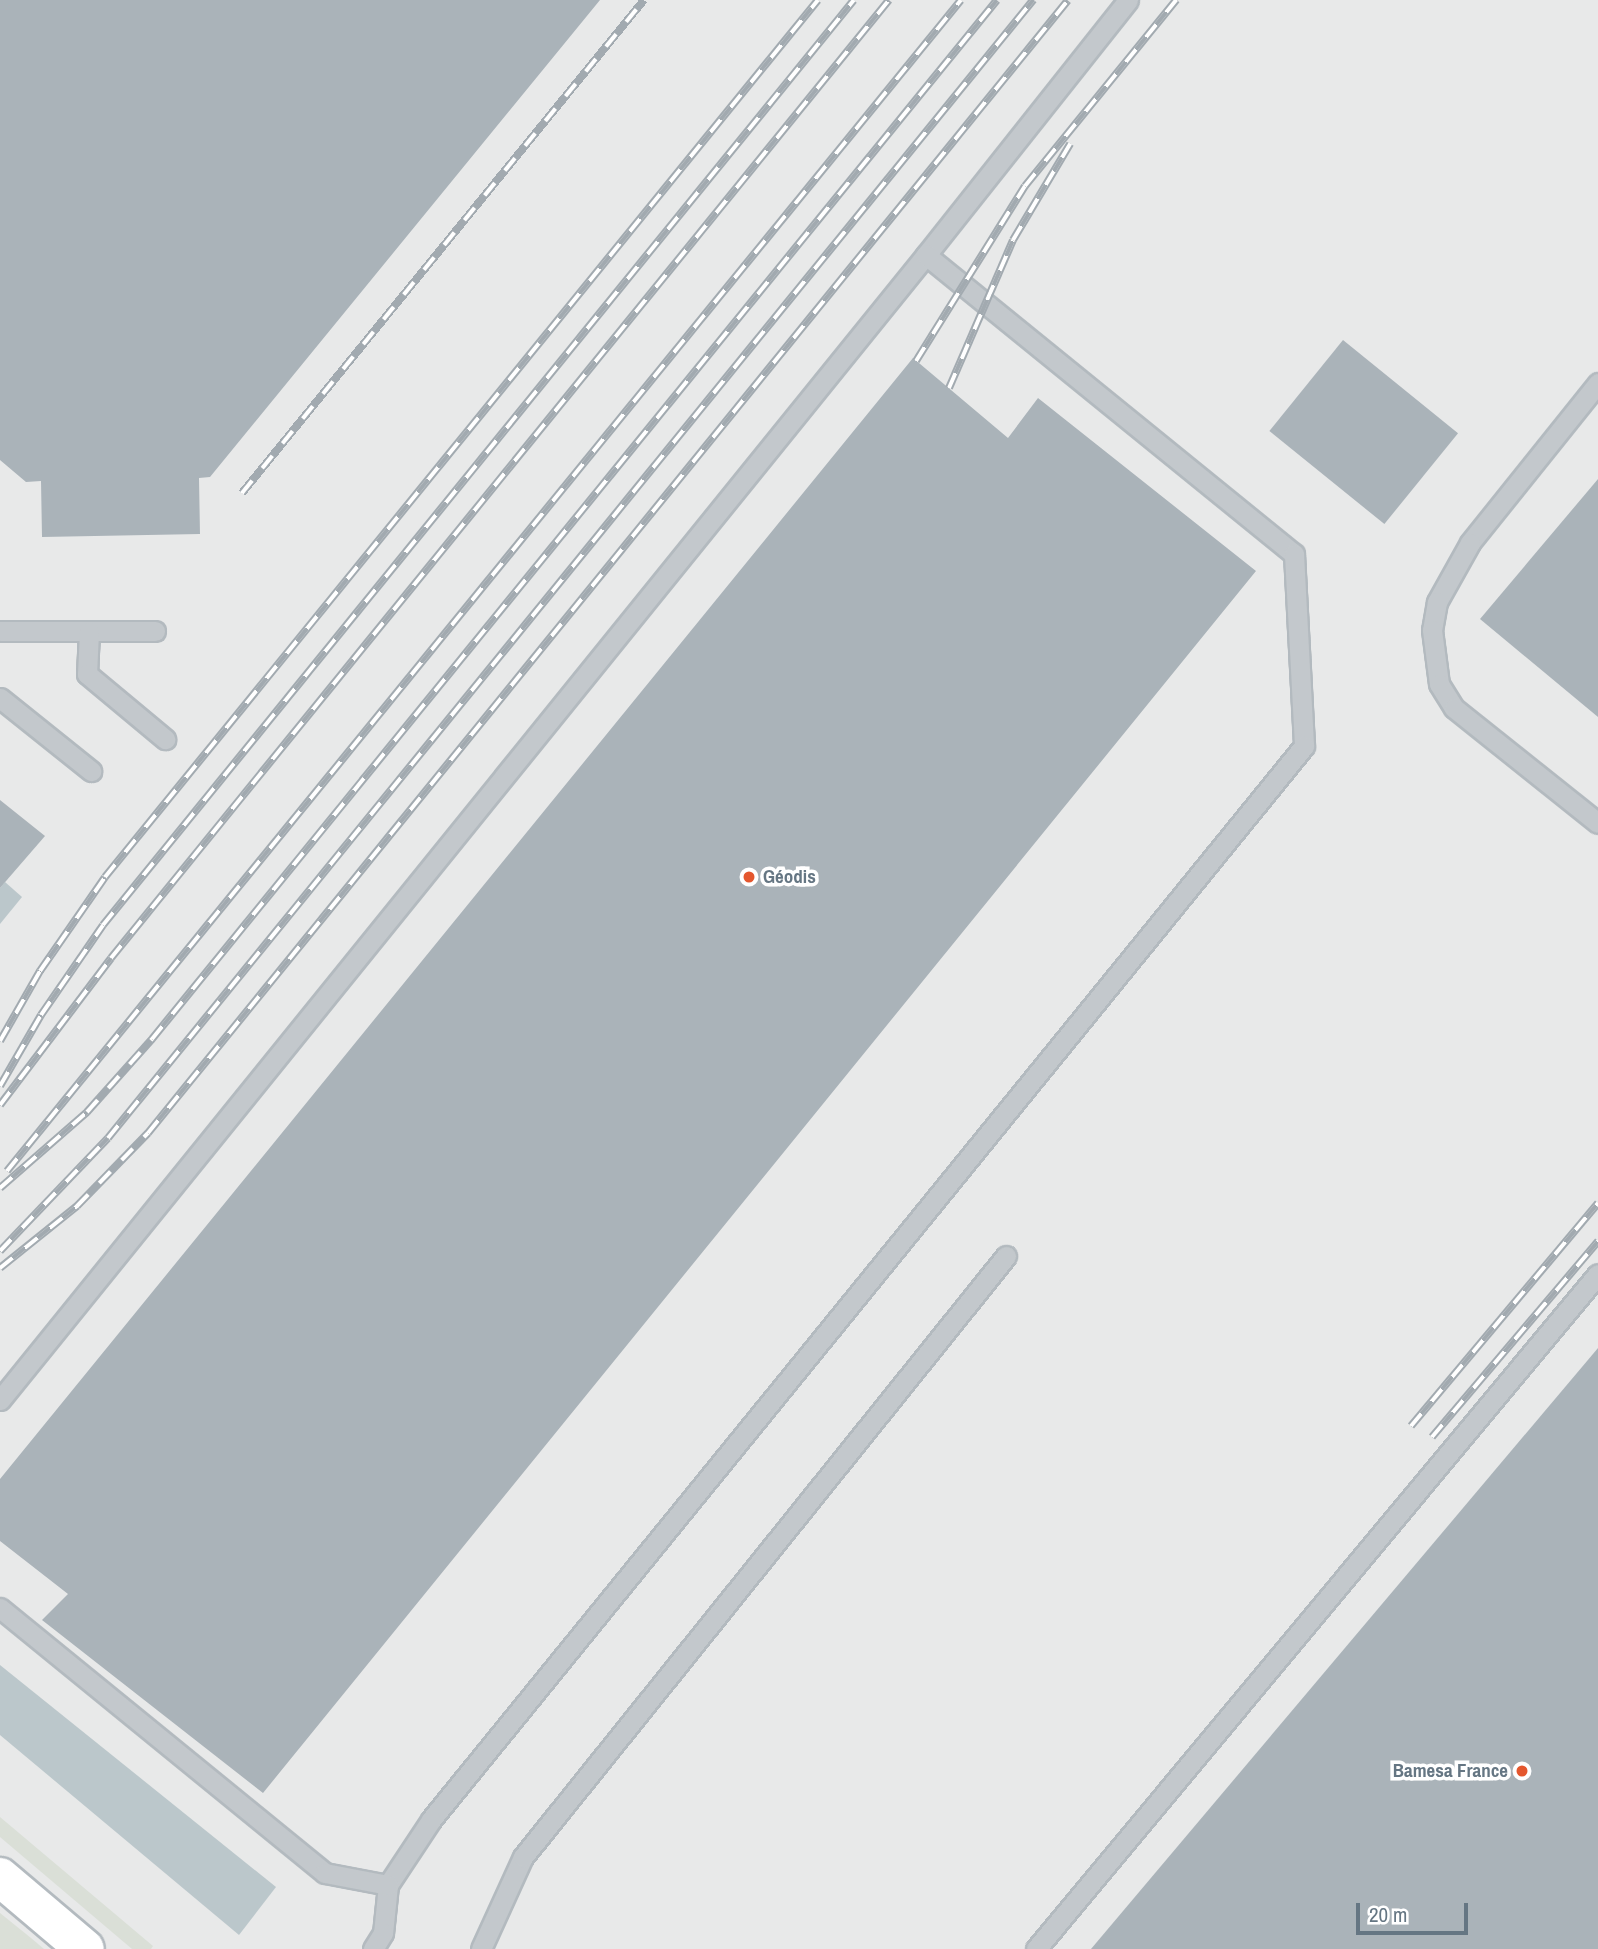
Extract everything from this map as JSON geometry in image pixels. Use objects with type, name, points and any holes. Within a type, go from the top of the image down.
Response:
[{"type":"main road","points":[[0,1877],[85,1949]]},
{"type":"lane","points":[[0,1400],[511,774],[1128,0]]},
{"type":"lane","points":[[373,1949],[383,1933],[388,1885],[431,1820],[1304,746],[1294,554],[926,255]]},
{"type":"lane","points":[[1598,383],[1470,543],[1437,602],[1432,631],[1438,684],[1454,708],[1598,823]]},
{"type":"lane","points":[[0,631],[155,631]]},
{"type":"lane","points":[[89,632],[87,674],[165,738]]},
{"type":"lane","points":[[0,698],[91,771]]},
{"type":"lane","points":[[481,1949],[523,1857],[1006,1256]]},
{"type":"lane","points":[[1036,1949],[1598,1274]]},
{"type":"lane","points":[[0,1608],[325,1873],[388,1885]]},
{"type":"shaded area","points":[[0,0],[1598,0],[1598,1949],[0,1949]]},
{"type":"shaded area","points":[[5,882],[22,897],[0,924],[0,888]]},
{"type":"shaded area","points":[[0,1665],[276,1887],[239,1935],[0,1735]]},
{"type":"shaded area","points":[[0,1817],[153,1946],[151,1949],[132,1949],[0,1837]]},
{"type":"shaded area","points":[[0,1913],[31,1938],[44,1949],[0,1949]]},
{"type":"building","points":[[0,0],[600,0],[210,477],[199,478],[200,534],[42,537],[41,481],[26,482],[0,460]]},
{"type":"building","points":[[1343,340],[1458,433],[1384,524],[1269,431]]},
{"type":"building","name":"Géodis","points":[[913,358],[1008,438],[1038,398],[1256,571],[263,1793],[42,1620],[68,1594],[0,1541],[0,1479]]},
{"type":"building","points":[[1598,479],[1598,717],[1480,619]]},
{"type":"building","points":[[0,800],[45,836],[0,888]]},
{"type":"building","points":[[1598,1348],[1598,1949],[1091,1949]]},
{"type":"railway","points":[[242,493],[644,0]]},
{"type":"railway","points":[[0,1041],[40,971],[105,877],[818,0]]},
{"type":"railway","points":[[0,1086],[41,1015],[103,925],[854,0]]},
{"type":"railway","points":[[0,1105],[111,958],[889,0]]},
{"type":"railway","points":[[7,1171],[961,0]]},
{"type":"railway","points":[[0,1188],[87,1112],[152,1039],[997,0]]},
{"type":"railway","points":[[0,1251],[108,1138],[1033,0]]},
{"type":"railway","points":[[0,1268],[77,1206],[148,1133],[1068,0]]},
{"type":"railway","points":[[916,361],[1025,186],[1176,0]]},
{"type":"railway","points":[[949,388],[1013,240],[1070,144]]},
{"type":"railway","points":[[1411,1426],[1598,1203]]},
{"type":"railway","points":[[1432,1437],[1598,1241]]},
{"type":"place","name":"Géodis","points":[[749,877]]},
{"type":"place","name":"Bamesa France","points":[[1522,1771]]}]
